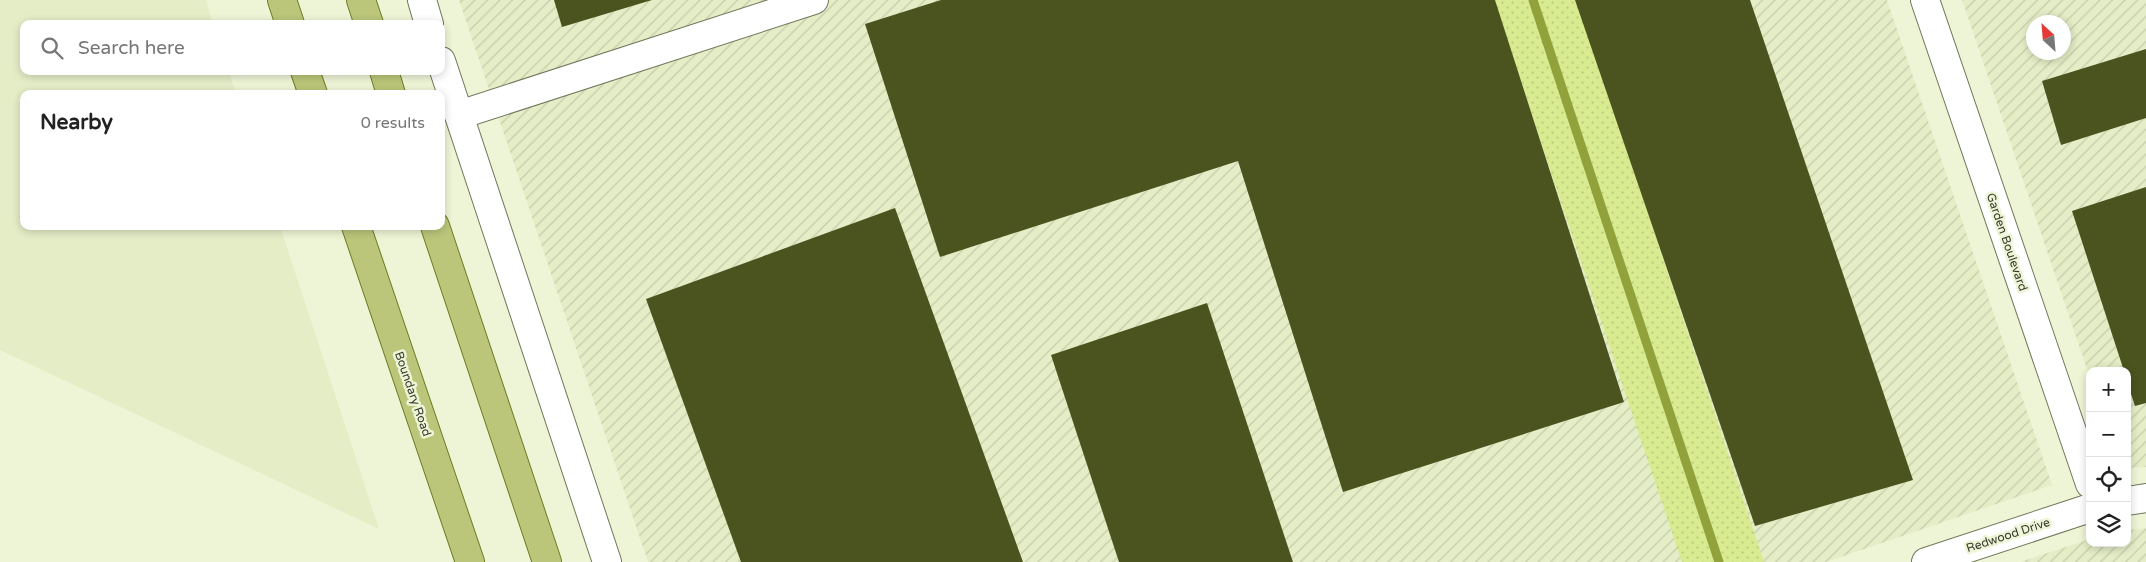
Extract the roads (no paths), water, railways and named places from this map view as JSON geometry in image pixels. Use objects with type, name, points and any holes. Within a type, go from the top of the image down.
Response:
[{"type":"main road","points":[[282,0],[289,20]]},
{"type":"main road","points":[[361,0],[368,20]]},
{"type":"main road","points":[[306,75],[312,90]]},
{"type":"main road","points":[[385,75],[390,90]]},
{"type":"main road","name":"Boundary Road","points":[[357,230],[470,562]]},
{"type":"main road","points":[[436,230],[547,562]]},
{"type":"street","points":[[422,0],[428,20]]},
{"type":"street","points":[[459,115],[814,0]]},
{"type":"street","name":"Garden Boulevard","points":[[1924,0],[2086,472]]},
{"type":"street","points":[[445,73],[607,562]]},
{"type":"street","points":[[2131,500],[2146,498]]},
{"type":"street","name":"Redwood Drive","points":[[1926,562],[2086,509]]},
{"type":"waterway","points":[[1533,0],[1719,562]]}]
